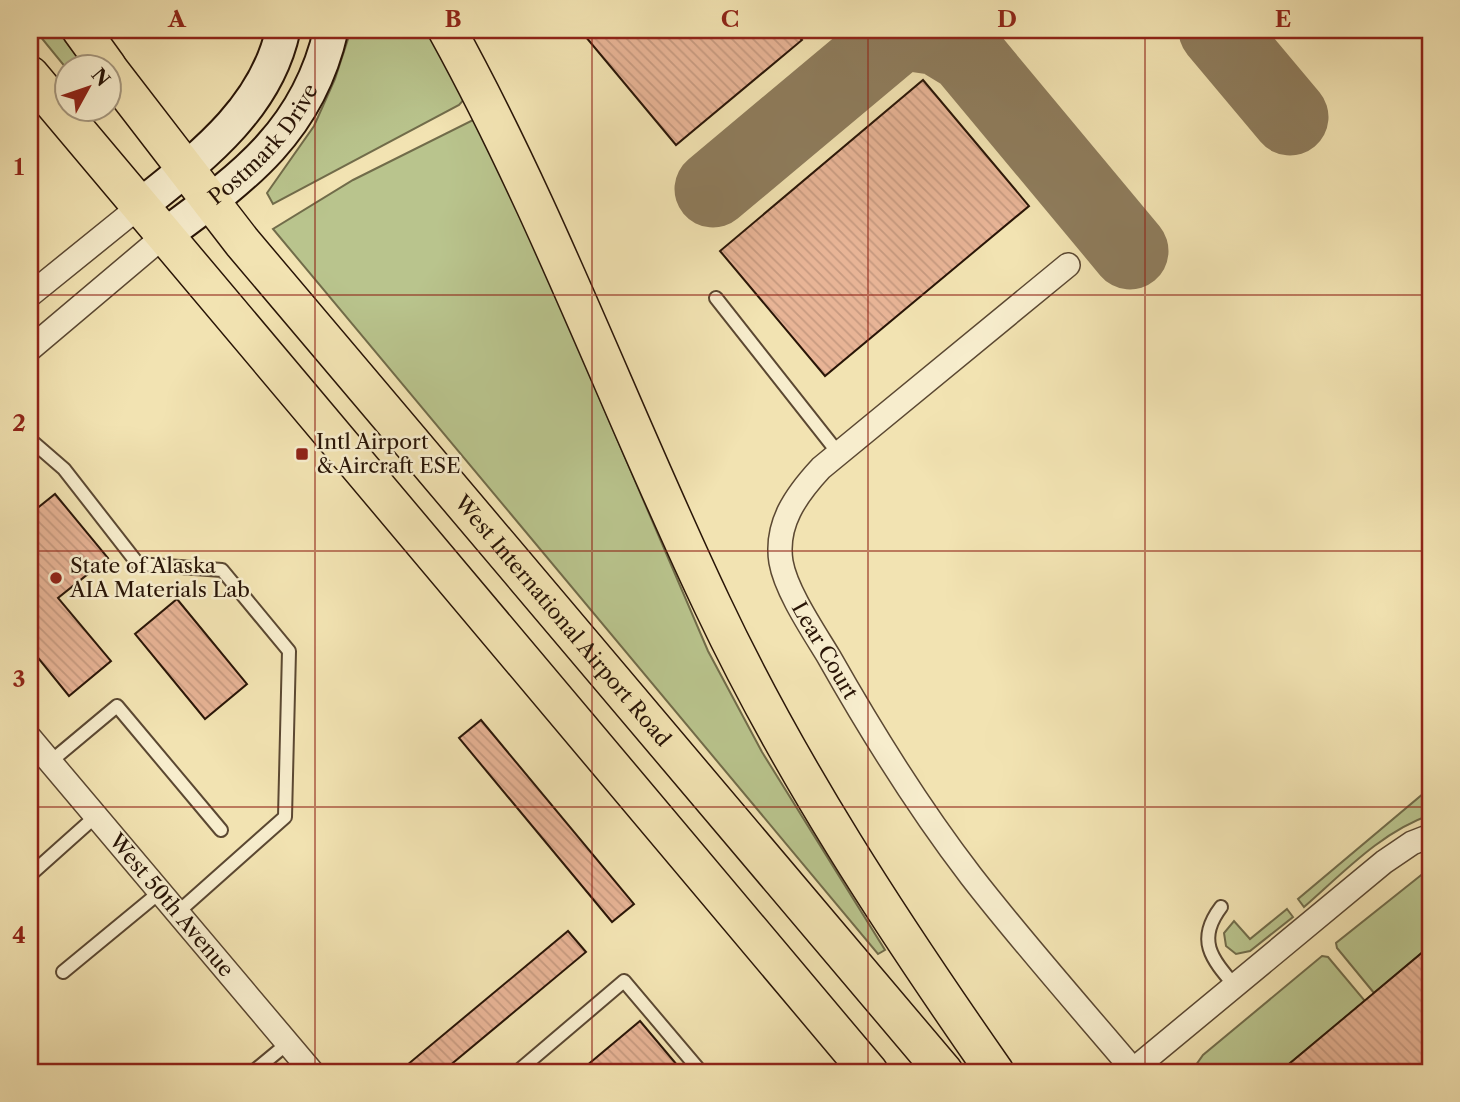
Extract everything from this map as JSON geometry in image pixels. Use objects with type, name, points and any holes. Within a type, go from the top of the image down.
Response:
[{"type":"main road","name":"West International Airport Road","points":[[81,30],[97,52]]},
{"type":"main road","points":[[447,30],[507,144],[683,541],[747,676],[853,861],[995,1072]]},
{"type":"main road","points":[[30,75],[869,1072]]},
{"type":"main road","name":"West International Airport Road","points":[[122,86],[210,202],[944,1072]]},
{"type":"street","name":"Postmark Drive","points":[[140,206],[185,170],[229,129],[252,101],[274,61],[283,30]]},
{"type":"street","name":"Postmark Drive","points":[[165,235],[210,202],[260,159],[292,123],[316,78],[331,30]]},
{"type":"street","points":[[30,295],[140,206]]},
{"type":"street","points":[[30,349],[165,235]]},
{"type":"street","name":"Lear Court","points":[[1068,265],[839,454],[800,490],[787,512],[781,537],[781,563],[792,590],[865,721],[916,798],[972,876],[1134,1071]]},
{"type":"street","name":"West 50th Avenue","points":[[30,738],[312,1072]]},
{"type":"street","points":[[1134,1071],[1384,862],[1412,843],[1430,836]]},
{"type":"lane","points":[[716,298],[839,454]]},
{"type":"lane","points":[[31,443],[64,469],[138,564],[222,570],[289,651],[285,817],[177,913]]},
{"type":"lane","points":[[51,762],[117,706],[221,830]]},
{"type":"lane","points":[[30,875],[96,816]]},
{"type":"lane","points":[[63,972],[160,892]]},
{"type":"lane","points":[[1221,907],[1209,922],[1207,942],[1215,963],[1235,986]]},
{"type":"lane","points":[[517,1072],[624,981],[701,1072]]},
{"type":"lane","points":[[253,1072],[288,1043]]},
{"type":"green space","points":[[35,30],[57,30],[74,52],[53,52]]},
{"type":"green space","points":[[351,30],[428,30],[467,96],[459,105],[273,204],[267,193],[314,126],[335,79]]},
{"type":"green space","points":[[475,119],[486,133],[708,651],[762,752],[885,950],[878,954],[273,229],[353,180]]},
{"type":"green space","points":[[1430,788],[1430,815],[1412,822],[1379,843],[1304,907],[1298,899]]},
{"type":"green space","points":[[1430,868],[1430,946],[1374,993],[1337,948],[1336,943]]},
{"type":"green space","points":[[1287,909],[1293,917],[1250,951],[1236,954],[1226,946],[1224,933],[1234,921],[1250,939]]},
{"type":"green space","points":[[1322,956],[1328,957],[1365,1001],[1283,1069],[1285,1072],[1191,1072],[1203,1055]]},
{"type":"building","points":[[580,30],[793,30],[802,40],[676,145]]},
{"type":"building","points":[[923,80],[1029,206],[825,376],[720,251]]},
{"type":"building","name":"State of Alaska AIA Materials Lab","points":[[55,494],[108,558],[58,598],[111,661],[69,696],[30,648],[30,514]]},
{"type":"building","points":[[177,599],[247,684],[205,719],[135,634]]},
{"type":"building","points":[[481,720],[634,904],[612,922],[459,738]]},
{"type":"building","points":[[568,931],[586,952],[442,1072],[413,1072],[407,1065]]},
{"type":"building","points":[[1430,946],[1430,1072],[1285,1072],[1283,1069]]},
{"type":"building","points":[[640,1021],[683,1072],[579,1072]]},
{"type":"taxiway","points":[[890,30],[938,37],[966,54],[1130,251]]},
{"type":"taxiway","points":[[713,189],[903,30]]},
{"type":"taxiway","points":[[1217,30],[1290,117]]},
{"type":"place","name":"Intl Airport & Aircraft ESE","points":[[302,454]]},
{"type":"place","name":"State of Alaska AIA Materials Lab","points":[[56,578]]}]
